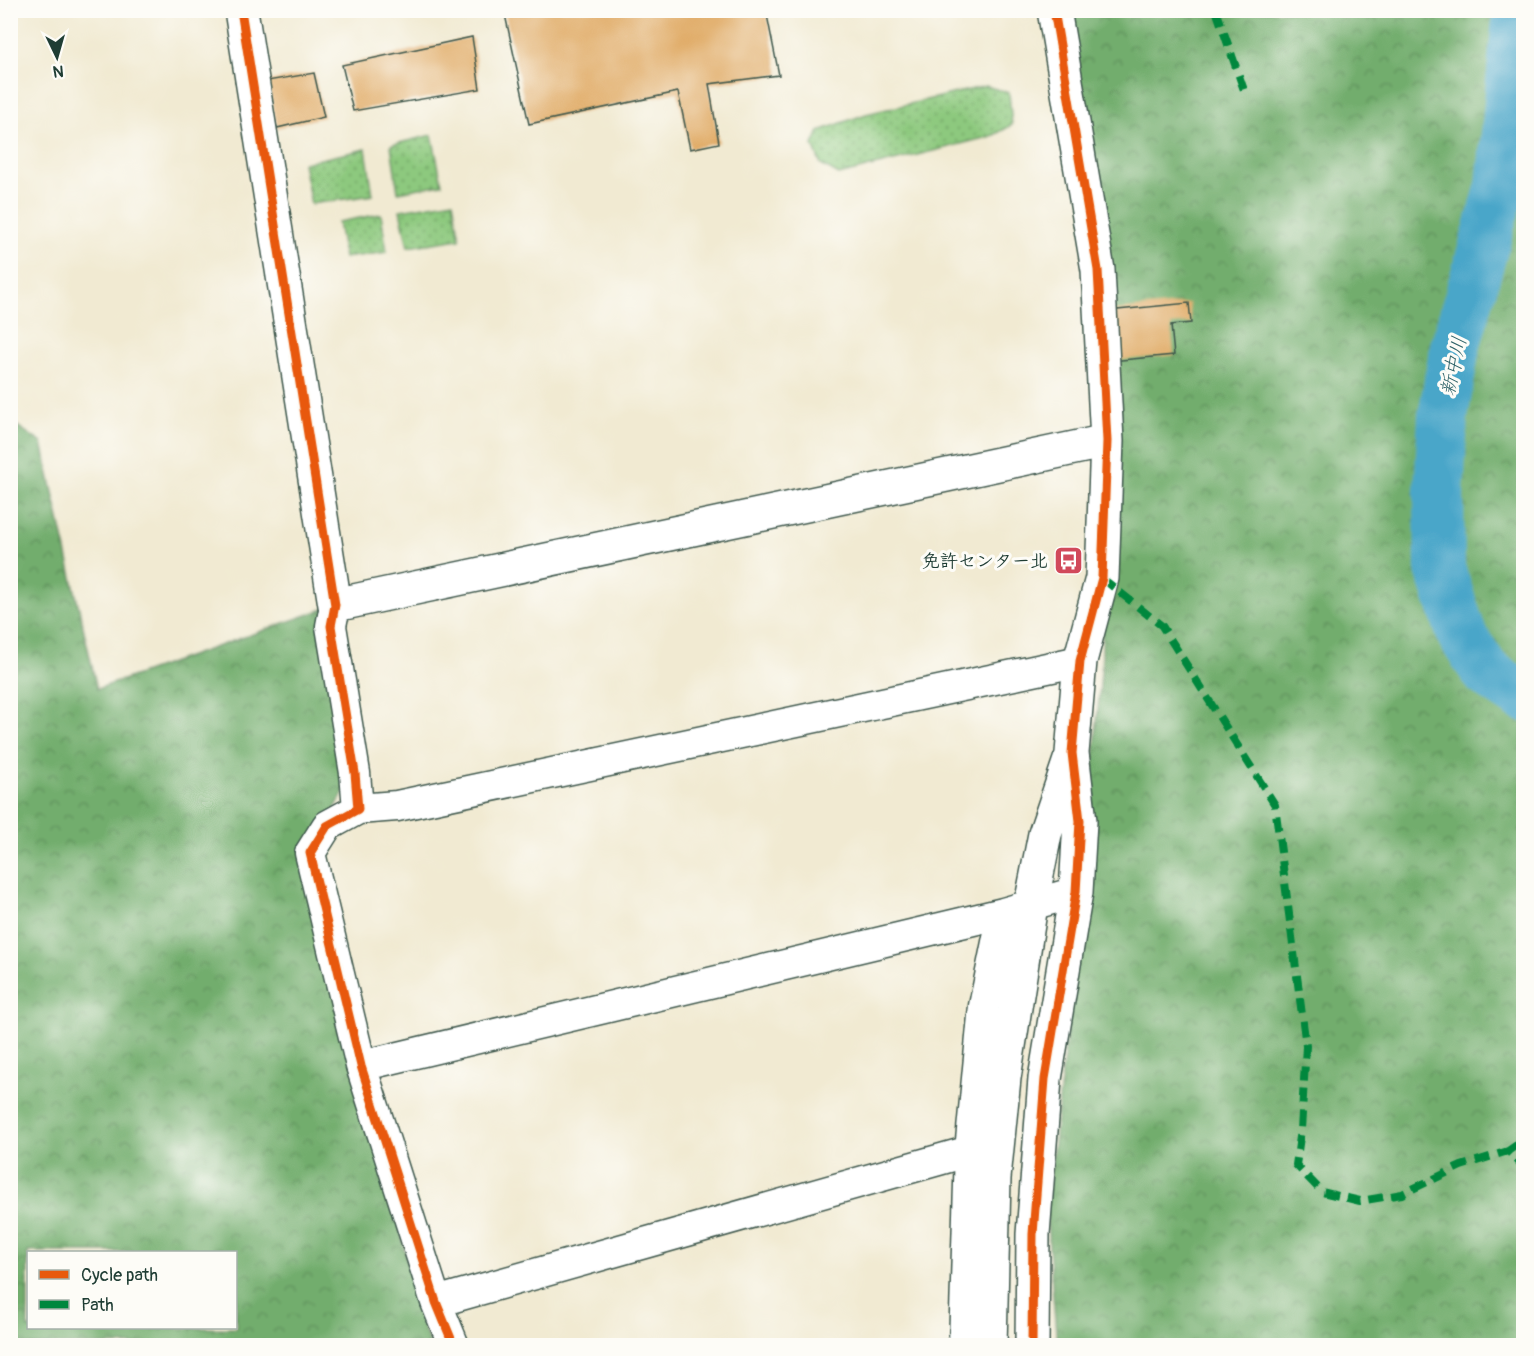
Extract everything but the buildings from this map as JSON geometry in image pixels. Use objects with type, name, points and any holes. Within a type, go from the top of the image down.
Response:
[{"type":"street","points":[[241,10],[335,605],[331,626],[355,773],[358,809]]},
{"type":"street","points":[[1032,1346],[1032,1234],[1045,1079],[1076,892],[1080,821],[1072,753],[1080,661],[1102,578],[1107,441],[1098,270],[1054,10]]},
{"type":"street","points":[[335,605],[1107,441]]},
{"type":"street","points":[[454,1346],[436,1302],[361,1066],[310,853],[327,826],[358,809],[397,806],[1080,661]]},
{"type":"street","points":[[964,1346],[970,1151],[984,1006],[1072,753]]},
{"type":"street","points":[[361,1066],[1017,909],[1076,892]]},
{"type":"street","points":[[990,1346],[994,1178],[1017,909]]},
{"type":"street","points":[[436,1302],[970,1151]]},
{"type":"green space","points":[[1055,11],[1523,11],[1523,1345],[1057,1345],[1046,1211],[1083,892],[1102,660],[1101,319]]},
{"type":"green space","points":[[986,86],[1009,93],[1012,125],[992,136],[839,175],[821,165],[813,145],[819,131],[866,114]]},
{"type":"green space","points":[[432,135],[442,184],[398,192],[391,145]]},
{"type":"green space","points":[[366,149],[373,195],[311,204],[303,163]]},
{"type":"green space","points":[[453,201],[460,239],[408,247],[400,210]]},
{"type":"green space","points":[[381,214],[387,252],[344,258],[338,222]]},
{"type":"green space","points":[[10,421],[42,443],[97,689],[335,605],[355,773],[310,853],[378,1119],[417,1311],[430,1345],[11,1345]]},
{"type":"waterway","name":"新中川","points":[[1518,10],[1501,186],[1455,347],[1443,416],[1439,492],[1440,568],[1462,635],[1486,672],[1524,697]]},
{"type":"marked path","points":[[1216,10],[1245,93]]},
{"type":"marked path","points":[[1102,578],[1162,626],[1275,805],[1306,1046],[1301,1130],[1296,1165],[1322,1192],[1360,1201],[1402,1194],[1461,1166],[1508,1151],[1524,1167]]},
{"type":"marked path","points":[[1508,1151],[1524,1140]]},
{"type":"cycle path","points":[[241,10],[335,605],[331,626],[355,773],[358,809],[327,826],[310,853],[361,1066],[436,1302],[454,1346]]},
{"type":"cycle path","points":[[1032,1346],[1033,1234],[1045,1079],[1076,892],[1080,821],[1072,753],[1080,661],[1102,578],[1107,441],[1098,270],[1054,10]]},
{"type":"place","name":"免許センター北","points":[[1069,561]]}]
